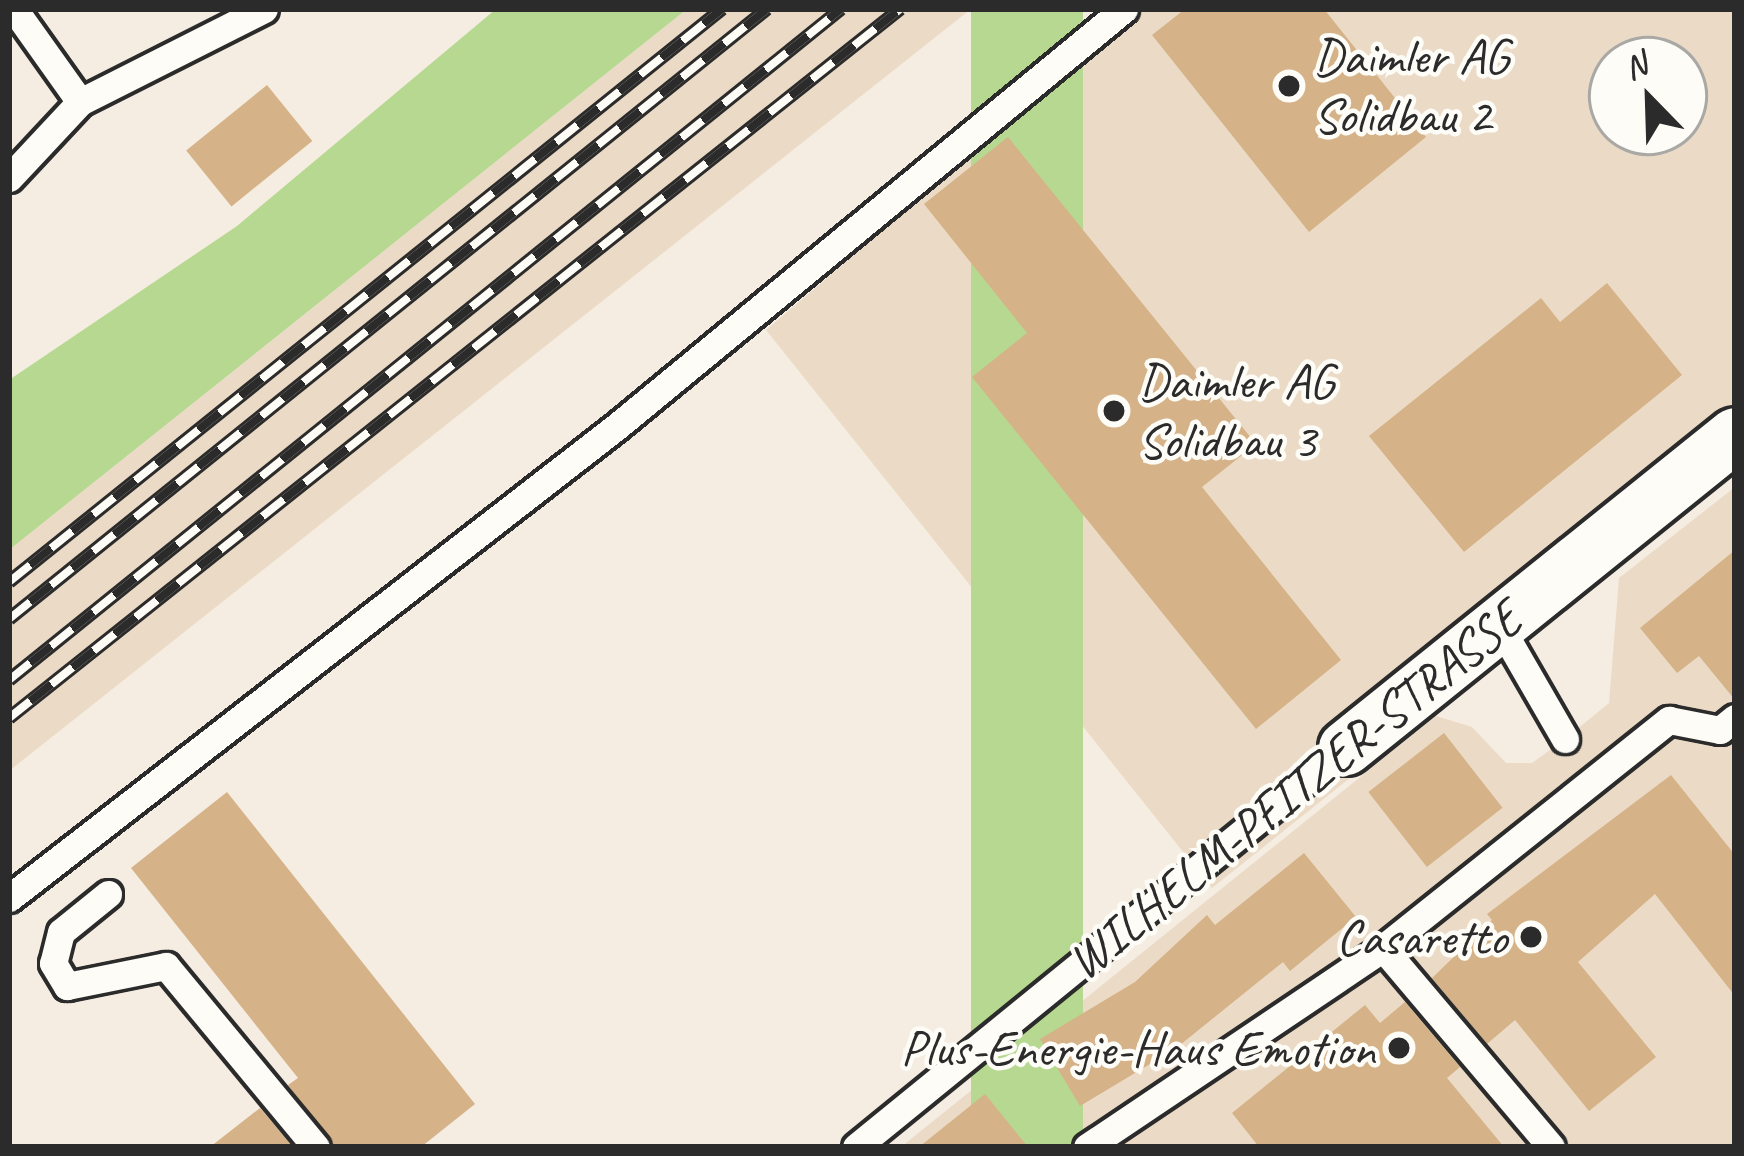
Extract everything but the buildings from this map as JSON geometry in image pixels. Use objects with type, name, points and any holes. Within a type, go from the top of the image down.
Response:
[{"type":"street","name":"WILHELM-PFITZER-STRASSE","points":[[1346,748],[1735,435]]},
{"type":"lane","points":[[14,9],[80,102]]},
{"type":"lane","points":[[9,178],[80,102],[264,9]]},
{"type":"lane","points":[[9,898],[616,427],[1124,9]]},
{"type":"lane","points":[[1498,622],[1565,739]]},
{"type":"lane","points":[[1096,1144],[1383,947],[1669,720],[1730,732]]},
{"type":"lane","name":"WILHELM-PFITZER-STRASSE","points":[[856,1147],[1346,748]]},
{"type":"lane","points":[[108,894],[61,932],[53,963],[67,986],[166,966],[316,1147]]},
{"type":"lane","points":[[1383,947],[1551,1147]]},
{"type":"shaded area","points":[[687,9],[971,9],[9,771],[9,550]]},
{"type":"shaded area","points":[[1142,9],[1735,9],[1735,471],[1212,888],[766,330]]},
{"type":"shaded area","points":[[1735,487],[1735,1147],[901,1147],[1436,716],[1472,727],[1506,763],[1532,763],[1565,739],[1609,703],[1619,578]]},
{"type":"green space","points":[[496,9],[687,9],[9,550],[9,380],[237,226]]},
{"type":"green space","points":[[971,9],[1083,9],[1083,1147],[971,1147]]},
{"type":"railway","points":[[9,582],[722,9]]},
{"type":"railway","points":[[9,619],[767,9]]},
{"type":"railway","points":[[9,680],[841,9]]},
{"type":"railway","points":[[9,718],[900,9]]},
{"type":"place","name":"Daimler AG Solidbau 2","points":[[1289,86]]},
{"type":"place","name":"Daimler AG Solidbau 3","points":[[1114,411]]},
{"type":"place","name":"Casaretto","points":[[1531,937]]},
{"type":"place","name":"Plus-Energie-Haus Emotion","points":[[1399,1048]]}]
